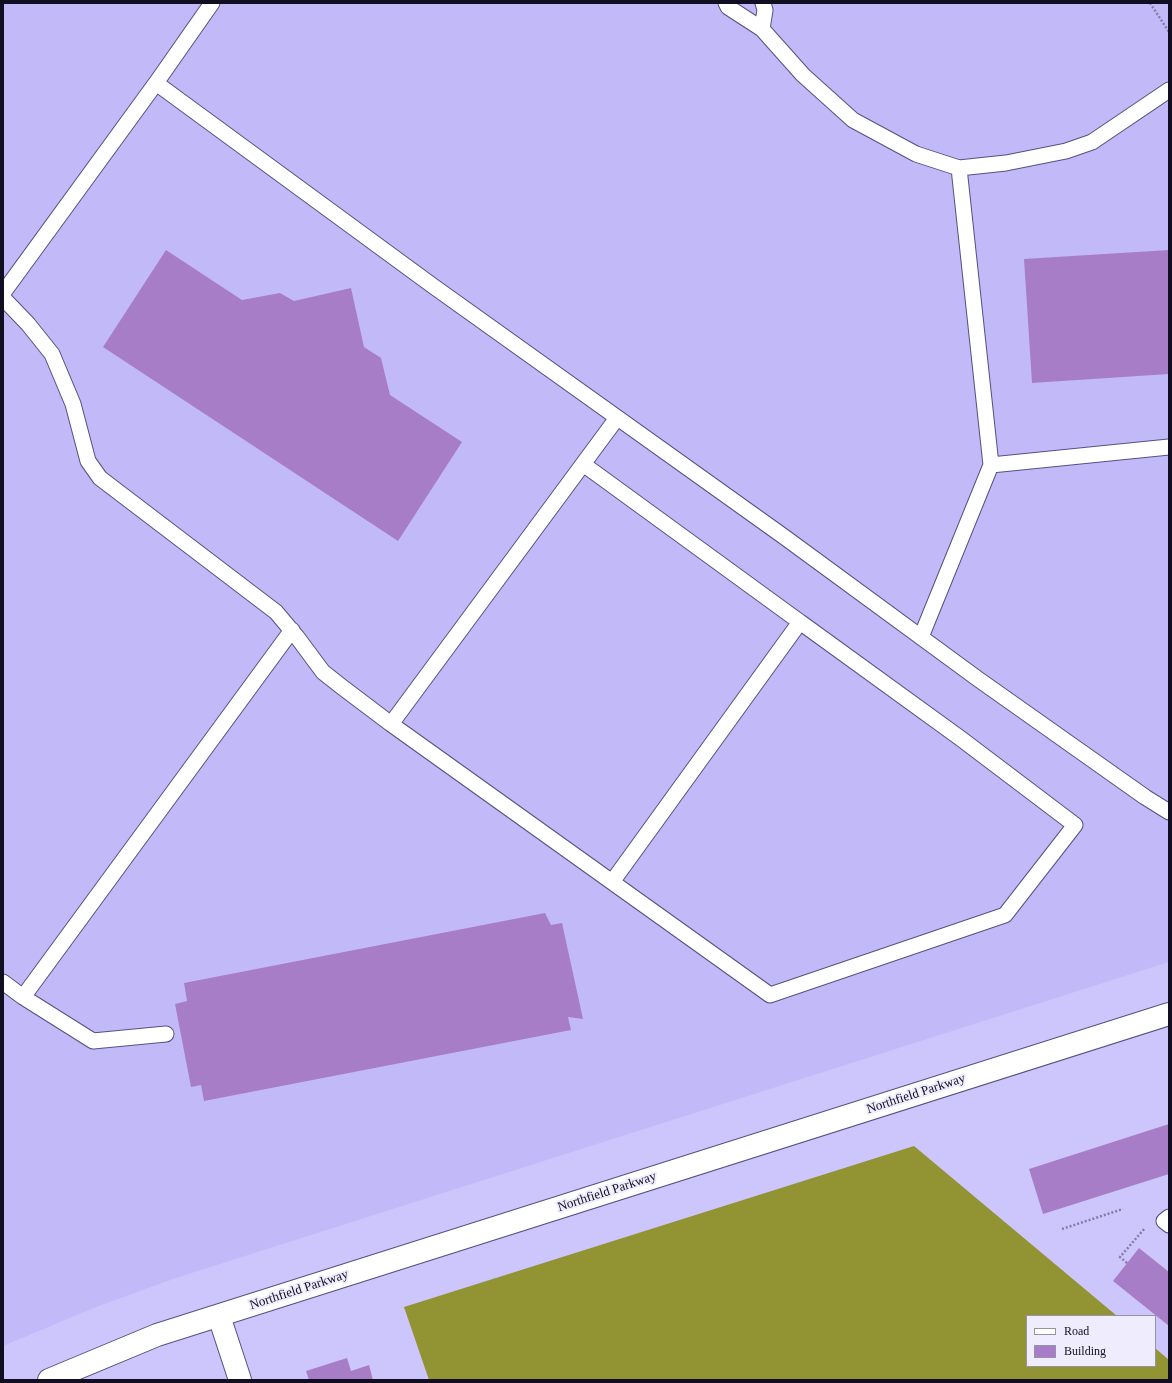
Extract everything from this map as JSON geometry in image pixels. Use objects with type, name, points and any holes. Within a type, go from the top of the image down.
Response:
[{"type":"street","name":"Northfield Parkway","points":[[49,1380],[157,1335],[1169,1014]]},
{"type":"street","points":[[219,1316],[240,1380]]},
{"type":"lane","points":[[3,293],[156,83],[212,3]]},
{"type":"lane","points":[[726,3],[728,7],[762,29],[803,75],[853,120],[916,154],[959,168],[1006,163],[1053,154],[1092,142],[1169,90]]},
{"type":"lane","points":[[762,29],[765,10],[763,3]]},
{"type":"lane","points":[[156,83],[433,286],[771,527],[1091,760],[1169,812]]},
{"type":"lane","points":[[921,637],[991,465],[959,168]]},
{"type":"lane","points":[[3,298],[28,324],[52,354],[73,404],[88,461],[100,478],[276,612],[292,630],[323,672],[391,724],[770,995],[1005,915],[1075,825],[960,738],[583,464]]},
{"type":"lane","points":[[391,724],[617,418]]},
{"type":"lane","points":[[991,465],[1169,447]]},
{"type":"lane","points":[[612,882],[800,622]]},
{"type":"lane","points":[[23,997],[292,630]]},
{"type":"lane","points":[[3,982],[23,997],[93,1041],[166,1034]]},
{"type":"lane","points":[[1169,1217],[1164,1221],[1169,1225]]},
{"type":"path","points":[[1150,3],[1169,32]]},
{"type":"path","points":[[1062,1229],[1123,1209]]},
{"type":"path","points":[[1127,1263],[1120,1257],[1145,1228]]},
{"type":"shaded area","points":[[3,3],[1169,3],[1169,962],[176,1278],[96,1307],[3,1346]]},
{"type":"shaded area","points":[[914,1146],[1116,1315],[1026,1315],[1026,1367],[1156,1367],[1156,1349],[1169,1360],[1169,1380],[429,1380],[404,1307]]},
{"type":"building","points":[[166,250],[242,300],[280,293],[294,301],[351,288],[364,347],[381,358],[390,395],[462,442],[398,541],[103,347]]},
{"type":"building","points":[[1169,250],[1169,374],[1032,383],[1024,259]]},
{"type":"building","points":[[545,913],[551,925],[562,923],[583,1019],[568,1017],[571,1030],[204,1101],[201,1085],[191,1087],[175,1004],[187,1001],[184,983]]},
{"type":"building","points":[[1169,1124],[1169,1174],[1043,1214],[1029,1169]]},
{"type":"building","points":[[1139,1248],[1169,1272],[1169,1326],[1156,1315],[1113,1281]]},
{"type":"building","points":[[347,1358],[351,1371],[369,1365],[373,1380],[309,1380],[306,1371]]}]
